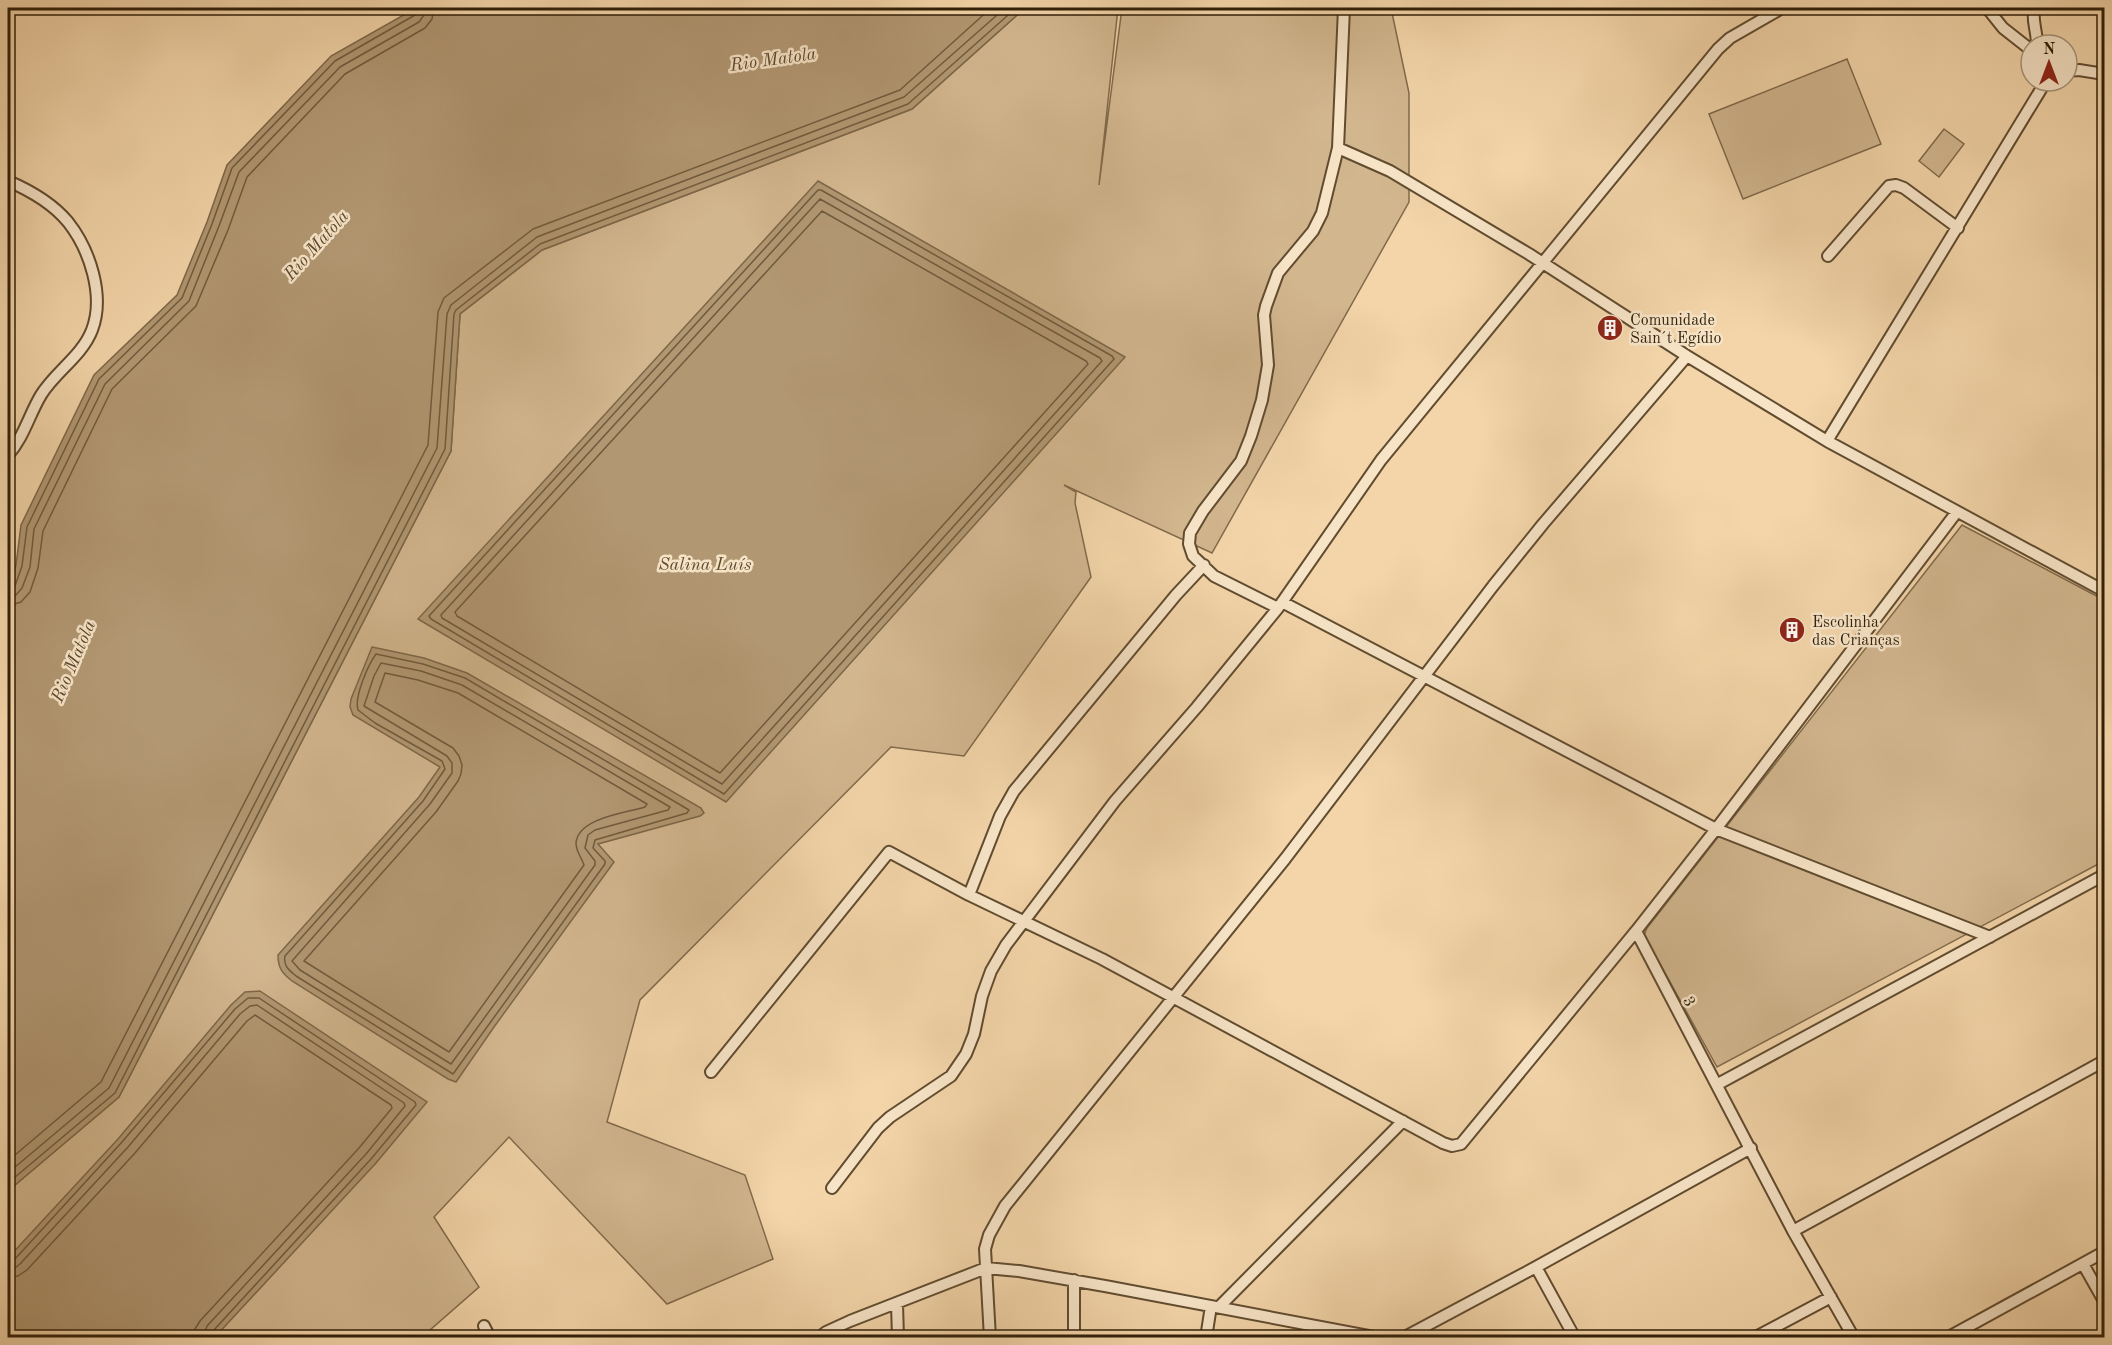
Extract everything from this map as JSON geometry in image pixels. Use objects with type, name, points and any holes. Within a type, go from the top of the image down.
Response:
[{"type":"street","points":[[1344,8],[1338,148],[1322,213],[1313,231],[1278,273],[1264,315],[1268,365],[1262,400],[1241,461],[1190,533],[1189,544],[1193,556],[1214,576],[1234,588],[1280,605],[1425,677],[1716,829],[1990,937]]},
{"type":"street","points":[[832,1188],[878,1128],[890,1117],[951,1076],[966,1054],[974,1034],[982,996],[991,971],[1006,945],[1115,801],[1197,707],[1280,605],[1381,460],[1718,50],[1730,38],[1782,8]]},
{"type":"street","points":[[1987,8],[2003,28],[2019,41]]},
{"type":"street","points":[[2034,8],[2032,20],[2036,33]]},
{"type":"street","points":[[2079,70],[2104,74]]},
{"type":"street","points":[[1827,441],[2039,93]]},
{"type":"street","points":[[1338,148],[1390,171],[1544,263],[1687,356],[1827,441],[1956,513],[2104,591]]},
{"type":"street","points":[[8,181],[25,189],[67,221],[79,238],[88,259],[95,283],[98,308],[92,331],[40,396],[23,435],[8,455]]},
{"type":"street","points":[[1828,256],[1889,186],[1896,185],[1904,188],[1958,228]]},
{"type":"street","points":[[990,1338],[985,1249],[989,1235],[1005,1206],[1285,859],[1493,586],[1687,356]]},
{"type":"street","points":[[711,1072],[889,852],[969,895],[1102,959],[1443,1143],[1452,1146],[1461,1144],[1636,931],[1956,513]]},
{"type":"street","points":[[969,895],[1000,816],[1014,791],[1176,595],[1204,566]]},
{"type":"street","points":[[1718,1084],[2104,875]]},
{"type":"street","name":"3","points":[[1636,931],[1793,1231],[1854,1338]]},
{"type":"street","points":[[1793,1231],[2104,1061]]},
{"type":"street","points":[[1206,1338],[1215,1307],[1403,1121]]},
{"type":"street","points":[[1403,1338],[1751,1148]]},
{"type":"street","points":[[1947,1338],[2104,1252]]},
{"type":"street","points":[[2083,1264],[2104,1301]]},
{"type":"street","points":[[1536,1267],[1575,1338]]},
{"type":"street","points":[[819,1338],[825,1332],[842,1324],[986,1268],[1074,1280],[1379,1338]]},
{"type":"street","points":[[1074,1280],[1074,1338]]},
{"type":"street","points":[[1754,1338],[1831,1297]]},
{"type":"street","points":[[897,1304],[898,1338]]},
{"type":"street","points":[[484,1326],[490,1338]]},
{"type":"shaded area","points":[[1025,8],[1118,8],[1099,185],[1122,8],[1391,8],[1409,93],[1409,202],[1212,553],[1064,485],[1076,492],[1075,503],[1091,577],[964,756],[891,747],[640,1000],[607,1122],[745,1175],[773,1259],[667,1304],[509,1137],[434,1217],[479,1287],[422,1337],[8,1337],[8,1191],[119,1097],[451,451],[460,314],[542,250],[912,109]]},
{"type":"shaded area","points":[[1847,59],[1881,144],[1743,199],[1709,114]]},
{"type":"shaded area","points":[[1944,129],[1964,144],[1939,177],[1919,161]]},
{"type":"shaded area","points":[[1962,525],[2104,600],[2104,861],[1717,1067],[1644,935],[1647,928]]},
{"type":"water","name":"Rio Matola","points":[[416,8],[1025,8],[912,109],[542,250],[460,314],[451,451],[119,1097],[8,1191],[8,591],[16,565],[21,525],[94,375],[177,295],[227,165],[331,56]]},
{"type":"water","name":"Salina Luís","points":[[818,181],[1125,357],[726,802],[418,619]]},
{"type":"water","points":[[372,647],[424,658],[467,673],[701,808],[704,813],[598,844],[614,862],[456,1082],[292,981],[283,973],[279,963],[278,955],[419,797],[440,767],[353,715],[350,707],[351,699]]},
{"type":"water","points":[[260,991],[427,1102],[376,1163],[215,1337],[8,1337],[8,1258],[118,1139],[231,1005],[245,992]]},
{"type":"place","name":"Comunidade Sain´t Egídio","points":[[1610,328]]},
{"type":"place","name":"Escolinha das Crianças","points":[[1792,630]]}]
